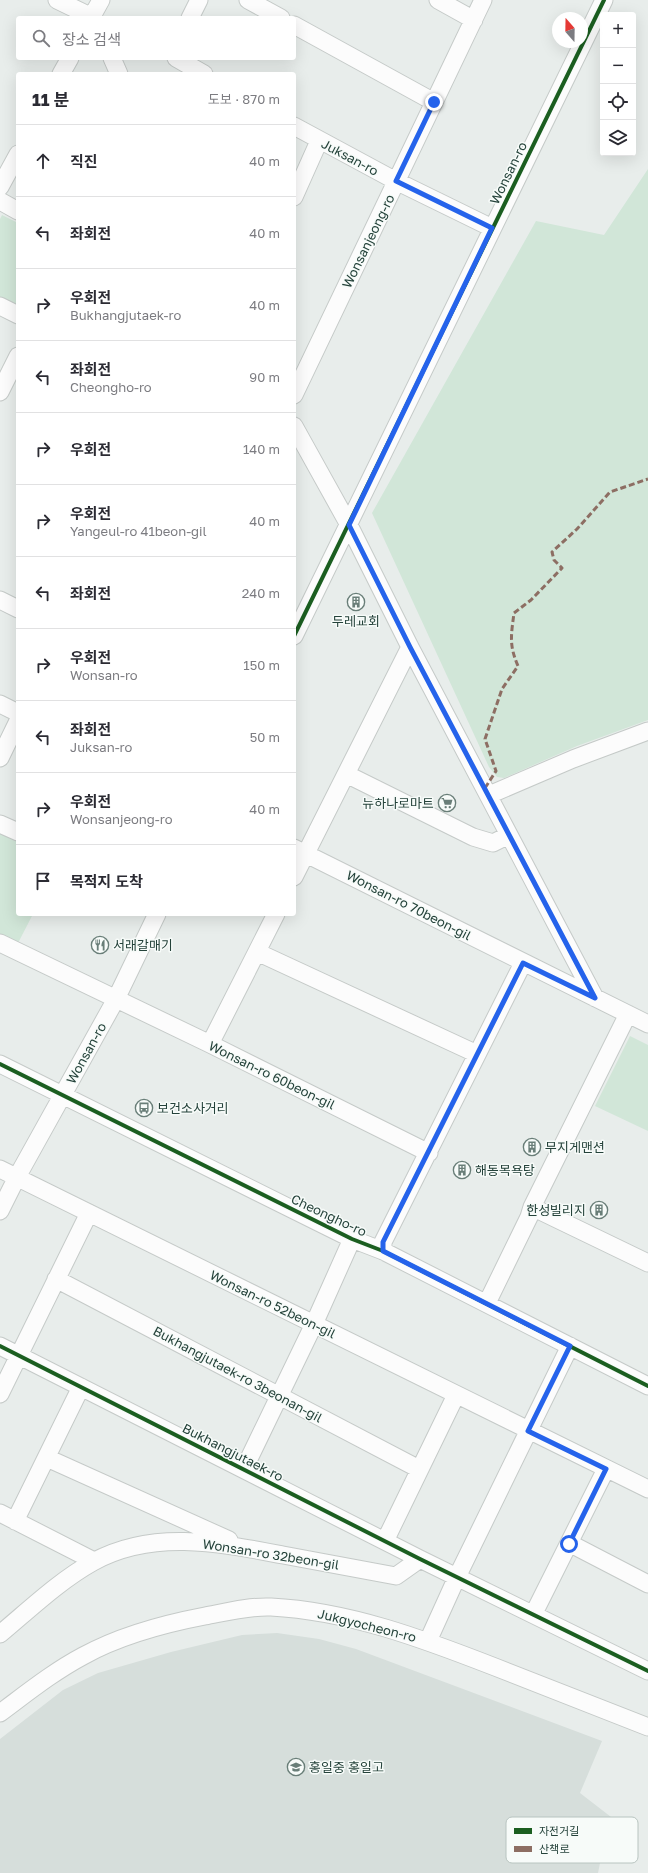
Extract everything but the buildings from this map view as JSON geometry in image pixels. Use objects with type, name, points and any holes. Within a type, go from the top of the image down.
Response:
[{"type":"street","points":[[57,0],[89,16]]},
{"type":"street","points":[[94,16],[101,0]]},
{"type":"street","points":[[191,16],[199,0]]},
{"type":"street","points":[[248,0],[277,16]]},
{"type":"street","points":[[438,0],[474,20]]},
{"type":"street","name":"Wonsanjeong-ro","points":[[296,391],[483,0]]},
{"type":"street","name":"Wonsan-ro","points":[[296,632],[604,0]]},
{"type":"street","points":[[296,26],[434,102]]},
{"type":"street","points":[[62,72],[69,60]]},
{"type":"street","points":[[113,60],[118,72]]},
{"type":"street","points":[[180,60],[200,72]]},
{"type":"street","name":"Juksan-ro","points":[[296,127],[319,141],[396,181],[492,228]]},
{"type":"street","points":[[296,193],[319,141]]},
{"type":"street","points":[[0,187],[16,158]]},
{"type":"street","points":[[0,202],[16,210]]},
{"type":"street","points":[[0,306],[16,314]]},
{"type":"street","points":[[0,392],[16,360]]},
{"type":"street","points":[[296,433],[349,525],[410,647],[595,998]]},
{"type":"street","points":[[0,600],[16,608]]},
{"type":"street","points":[[296,868],[300,851],[346,774],[410,647]]},
{"type":"street","points":[[0,704],[16,712]]},
{"type":"street","points":[[0,758],[16,725]]},
{"type":"street","points":[[488,795],[573,759],[648,731]]},
{"type":"street","points":[[346,774],[473,837],[493,843],[510,835]]},
{"type":"street","points":[[0,824],[16,831]]},
{"type":"street","name":"Wonsan-ro 70beon-gil","points":[[300,851],[648,1024]]},
{"type":"street","name":"Wonsan-ro","points":[[0,1211],[61,1096],[116,999],[156,916]]},
{"type":"street","points":[[210,1044],[275,916]]},
{"type":"street","name":"Wonsan-ro 60beon-gil","points":[[0,943],[210,1044],[429,1153]]},
{"type":"street","points":[[257,952],[477,1054]]},
{"type":"street","points":[[383,1251],[383,1242],[523,963]]},
{"type":"street","points":[[487,1304],[529,1217],[532,1207],[628,1014]]},
{"type":"street","name":"Cheongho-ro","points":[[0,1064],[61,1096],[352,1239],[383,1251],[648,1386]]},
{"type":"street","name":"Wonsan-ro 52beon-gil","points":[[0,1169],[648,1489]]},
{"type":"street","points":[[532,1207],[648,1263]]},
{"type":"street","points":[[0,1394],[89,1213]]},
{"type":"street","points":[[244,1469],[314,1324],[352,1239]]},
{"type":"street","name":"Bukhangjutaek-ro 3beonan-gil","points":[[56,1279],[280,1395],[419,1470]]},
{"type":"street","name":"Bukhangjutaek-ro","points":[[0,1346],[420,1559],[534,1613],[648,1671]]},
{"type":"street","points":[[428,1641],[457,1577],[570,1346]]},
{"type":"street","points":[[81,1387],[47,1458],[7,1517],[94,1561]]},
{"type":"street","points":[[385,1541],[456,1395]]},
{"type":"street","points":[[47,1458],[244,1547]]},
{"type":"street","points":[[534,1613],[606,1469]]},
{"type":"street","name":"Wonsan-ro 32beon-gil","points":[[0,1634],[60,1584],[94,1561],[143,1544],[184,1540],[244,1547],[396,1576],[420,1559]]},
{"type":"street","points":[[569,1544],[648,1584]]},
{"type":"street","name":"Jukgyocheon-ro","points":[[0,1713],[58,1671],[84,1655],[120,1638],[167,1624],[226,1612],[269,1607],[308,1610],[340,1616],[428,1641],[648,1727]]},
{"type":"shaded area","name":"홍일중 홍일고","points":[[277,1633],[319,1639],[356,1649],[602,1741],[580,1793],[611,1817],[506,1817],[506,1863],[600,1863],[598,1873],[0,1873],[0,1739],[63,1690],[98,1673],[171,1652],[242,1635]]},
{"type":"green space","points":[[648,169],[648,720],[577,746],[504,778],[497,777],[489,767],[372,513],[536,221],[604,235]]},
{"type":"green space","points":[[2,215],[16,222],[16,305],[0,297],[0,219]]},
{"type":"green space","points":[[0,830],[16,838],[16,916],[32,916],[17,945],[0,937]]},
{"type":"green space","points":[[630,1036],[648,1045],[648,1131],[595,1106]]},
{"type":"marked path","points":[[485,788],[496,771],[485,739],[502,689],[518,666],[512,646],[514,613],[531,600],[562,568],[554,560],[552,552],[577,529],[610,492],[648,479]]},
{"type":"cycle path","points":[[296,632],[604,0]]},
{"type":"cycle path","points":[[0,1064],[352,1239],[383,1251],[648,1386]]},
{"type":"cycle path","points":[[0,1346],[420,1559],[648,1671]]},
{"type":"place","name":"두레교회","points":[[356,602]]},
{"type":"place","name":"뉴하나로마트","points":[[447,803]]},
{"type":"place","name":"서래갈매기","points":[[100,945]]},
{"type":"place","name":"보건소사거리","points":[[144,1108]]},
{"type":"place","name":"무지게맨션","points":[[532,1147]]},
{"type":"place","name":"해동목욕탕","points":[[462,1170]]},
{"type":"place","name":"한성빌리지","points":[[599,1210]]},
{"type":"place","name":"홍일중 홍일고","points":[[296,1767]]},
{"type":"route","points":[[434,102],[396,181],[492,228],[349,525],[410,647],[595,998],[523,963],[383,1242],[383,1251],[570,1346],[528,1431],[606,1469],[569,1544]]}]
